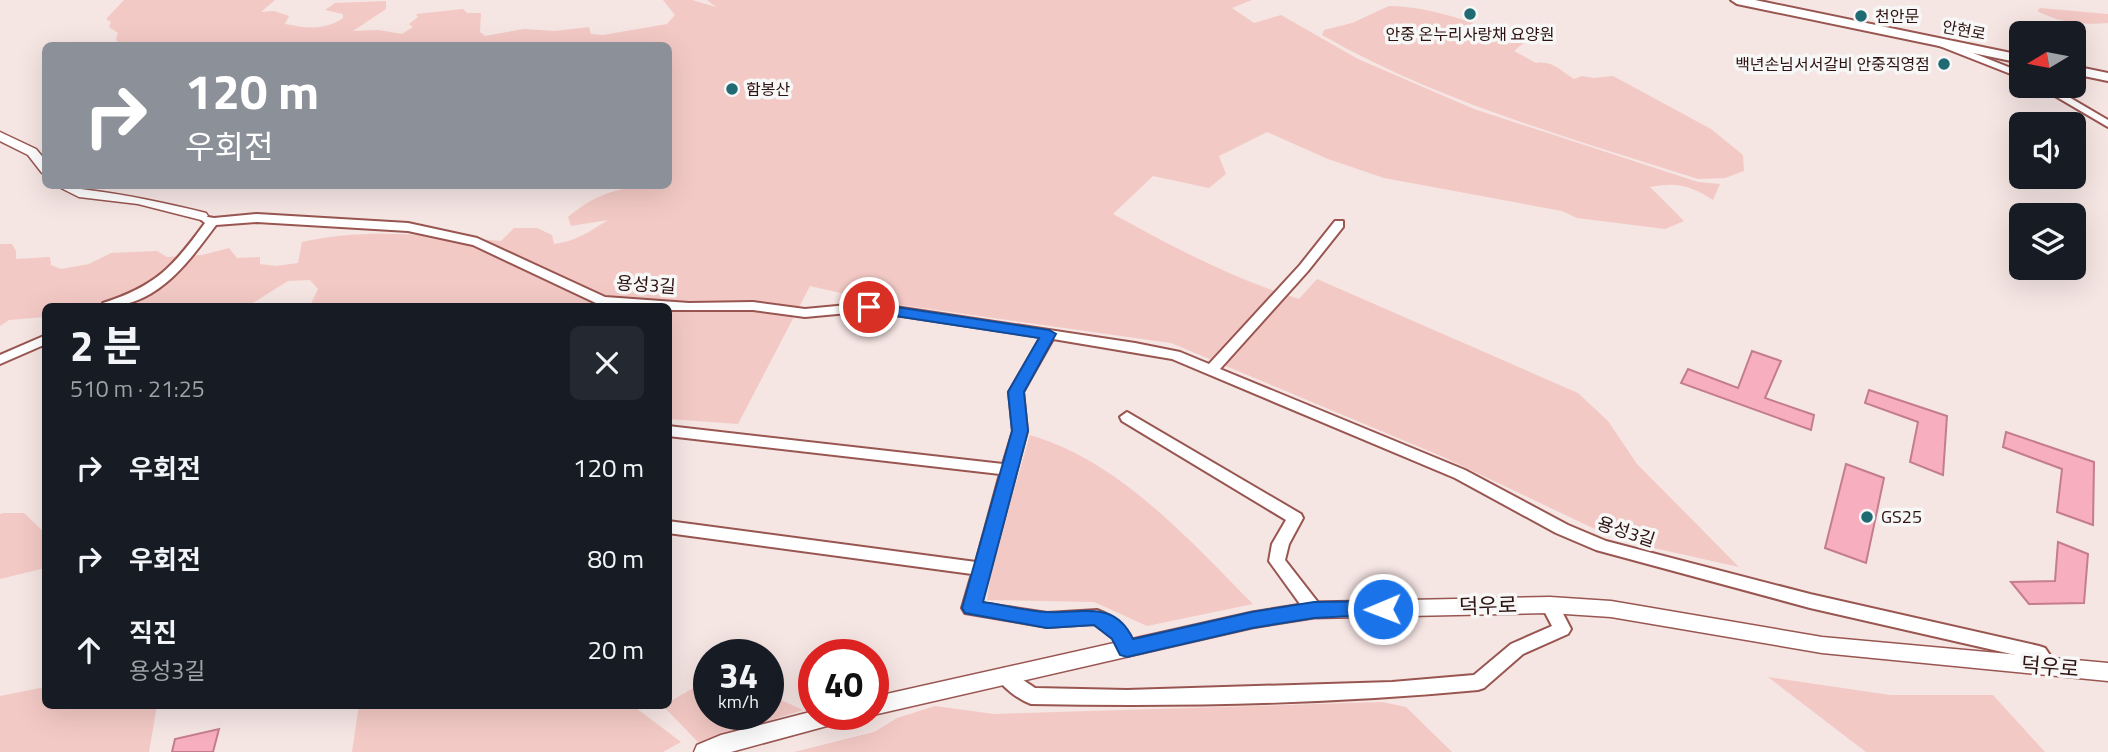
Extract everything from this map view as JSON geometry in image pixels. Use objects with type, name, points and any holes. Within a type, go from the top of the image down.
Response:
[{"type":"main road","name":"안현로","points":[[1737,0],[2009,57]]},
{"type":"main road","points":[[2086,72],[2108,77]]},
{"type":"street","points":[[1940,43],[2009,70]]},
{"type":"street","points":[[2064,98],[2108,124]]},
{"type":"street","points":[[0,136],[32,152],[42,165]]},
{"type":"street","name":"용성3길","points":[[71,189],[138,200],[207,219],[257,218],[408,227],[477,242],[603,301],[632,303]]},
{"type":"street","points":[[118,303],[138,297],[162,284],[183,264],[207,219]]},
{"type":"street","points":[[1211,370],[1304,268],[1339,224]]},
{"type":"street","name":"용성3길","points":[[672,306],[753,306],[805,313],[869,307],[1135,346],[1175,355],[1460,474],[1562,529],[1602,546],[1811,601],[2039,653],[2049,667]]},
{"type":"street","points":[[1049,334],[1016,392],[1020,431],[971,608],[1047,620],[1097,617],[1120,634],[1127,649]]},
{"type":"street","points":[[0,360],[42,341]]},
{"type":"street","points":[[1127,417],[1295,518],[1280,545],[1277,561],[1314,610]]},
{"type":"street","points":[[672,431],[1009,470]]},
{"type":"street","points":[[672,528],[981,569]]},
{"type":"street","points":[[1005,676],[1031,696],[1127,698],[1392,690],[1478,682],[1517,649],[1562,629],[1549,605]]},
{"type":"street","name":"덕우로","points":[[889,702],[1252,620],[1314,610],[1549,605],[1611,609],[1822,645],[2108,672]]},
{"type":"street","points":[[705,752],[798,724]]},
{"type":"shaded area","points":[[124,0],[275,0],[261,12],[274,11],[289,16],[285,24],[315,27],[329,25],[343,18],[343,14],[325,10],[335,3],[386,1],[386,9],[353,31],[378,30],[402,34],[413,27],[409,24],[418,17],[416,14],[463,9],[467,13],[481,13],[480,32],[485,36],[524,29],[555,31],[589,27],[591,34],[603,35],[667,24],[675,15],[663,0],[692,0],[716,7],[707,0],[1252,0],[1232,8],[1254,23],[1281,15],[1358,59],[1474,109],[1698,182],[1720,184],[1713,200],[1683,186],[1650,187],[1684,221],[1665,229],[1577,218],[1562,211],[1384,178],[1328,159],[1267,132],[1219,156],[1226,174],[1209,188],[1153,176],[1113,214],[1181,250],[1251,282],[1299,299],[1317,279],[1578,393],[1608,421],[1637,464],[1739,567],[1645,546],[1597,530],[1441,456],[1171,343],[880,302],[810,286],[738,424],[672,419],[672,303],[311,303],[318,289],[310,280],[288,281],[253,303],[136,303],[118,299],[109,303],[42,303],[42,317],[9,320],[0,326],[0,244],[12,244],[16,259],[50,257],[51,265],[61,269],[89,264],[111,253],[157,251],[167,257],[202,255],[229,248],[237,258],[260,257],[260,264],[276,266],[298,263],[302,242],[351,235],[426,235],[501,241],[514,228],[537,228],[552,235],[554,244],[589,232],[608,220],[571,226],[568,217],[592,200],[623,189],[672,189],[672,42],[118,42],[118,33],[109,27],[111,22],[106,19]]},
{"type":"shaded area","points":[[1389,6],[1441,13],[1526,41],[1514,51],[1536,63],[1552,65],[1574,79],[1582,76],[1613,76],[1711,129],[1743,155],[1744,171],[1725,178],[1698,179],[1602,149],[1506,117],[1412,80],[1322,35],[1324,30],[1352,23]]},
{"type":"shaded area","points":[[2040,8],[2108,14],[2108,23],[2063,21],[2037,11]]},
{"type":"shaded area","points":[[1030,435],[1063,447],[1123,483],[1177,529],[1253,604],[1147,626],[1094,602],[987,600],[992,565]]},
{"type":"shaded area","points":[[24,513],[42,530],[42,569],[0,579],[0,514]]},
{"type":"shaded area","points":[[1768,677],[1890,695],[1993,695],[2045,752],[1866,752]]},
{"type":"shaded area","points":[[42,688],[42,709],[156,709],[149,752],[0,752],[0,696]]},
{"type":"shaded area","points":[[693,688],[693,730],[740,730],[699,743],[666,709],[672,709],[672,700]]},
{"type":"shaded area","points":[[784,701],[798,708],[798,712],[784,716]]},
{"type":"shaded area","points":[[1382,702],[1406,707],[1452,752],[794,752],[877,730],[889,730],[889,723],[897,718],[935,706],[994,714]]},
{"type":"shaded area","points":[[358,709],[637,709],[681,742],[663,752],[352,752]]},
{"type":"building","points":[[1752,351],[1781,361],[1765,398],[1814,415],[1811,430],[1681,383],[1688,369],[1738,388]]},
{"type":"building","points":[[1869,390],[1947,416],[1943,475],[1910,462],[1918,422],[1865,403]]},
{"type":"building","points":[[2006,432],[2094,462],[2093,525],[2057,512],[2062,469],[2003,447]]},
{"type":"building","points":[[1846,464],[1884,478],[1866,563],[1825,548]]},
{"type":"building","points":[[2058,542],[2088,554],[2084,603],[2029,604],[2011,582],[2055,581]]},
{"type":"building","points":[[219,729],[213,752],[172,752],[175,739]]},
{"type":"place","name":"안중 온누리사랑채 요양원","points":[[1470,14]]},
{"type":"place","name":"천안문","points":[[1861,16]]},
{"type":"place","name":"백년손님서서갈비 안중직영점","points":[[1944,64]]},
{"type":"place","name":"함봉산","points":[[732,89]]},
{"type":"place","name":"GS25","points":[[1867,517]]},
{"type":"route","points":[[869,307],[1049,334],[1016,392],[1020,431],[971,608],[1047,620],[1097,617],[1120,634],[1127,649],[1252,620],[1314,610],[1383,609]]}]
